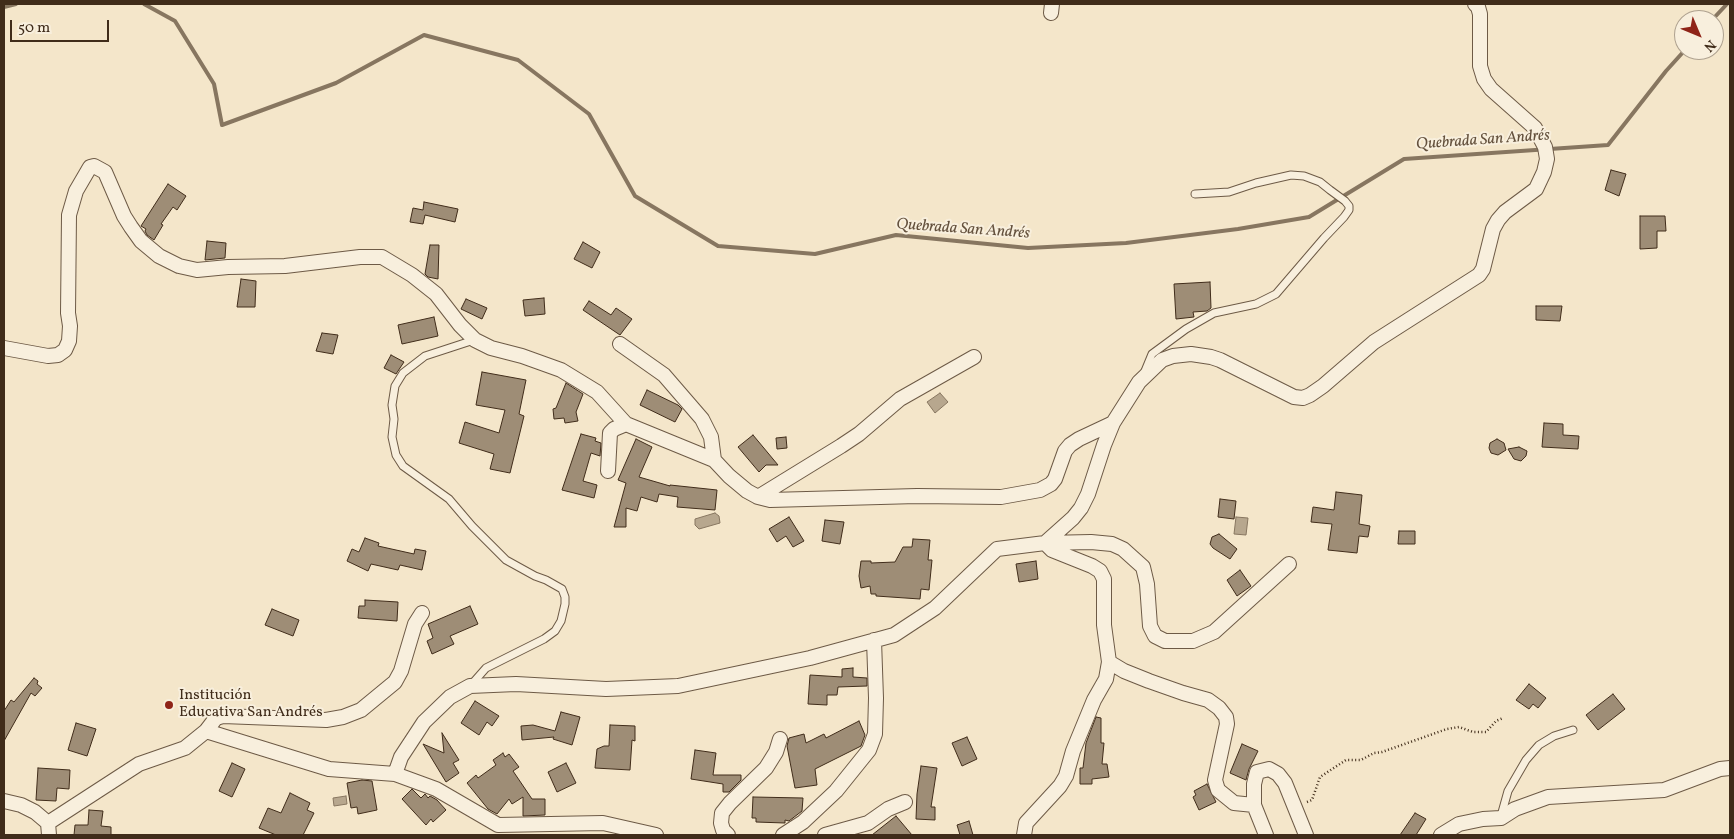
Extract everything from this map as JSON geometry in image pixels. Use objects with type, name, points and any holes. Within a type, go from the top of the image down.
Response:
[{"type":"street","points":[[1044,543],[1073,518],[1081,508],[1088,494],[1113,423],[1139,382],[1162,360],[1173,356],[1191,354],[1220,360],[1294,397],[1303,398],[1310,395],[1374,342],[1479,275],[1483,269],[1493,228],[1505,212],[1536,189],[1544,172],[1546,153],[1535,128],[1491,89],[1484,79],[1480,66],[1480,14],[1475,4]]},
{"type":"street","points":[[4,348],[48,356],[58,355],[65,350],[70,341],[68,305],[69,215],[76,191],[90,167],[94,166],[105,172],[124,216],[137,236],[159,256],[179,266],[197,270],[228,267],[285,266],[360,257],[382,257],[412,275],[436,294],[474,340],[491,348],[522,356],[561,370],[597,392],[626,424],[714,460],[729,476],[758,497],[770,500],[917,496],[1001,497],[1040,490],[1051,484],[1055,479],[1065,451],[1070,445],[1113,423]]},
{"type":"street","points":[[620,344],[664,375],[702,419],[711,437],[714,460]]},
{"type":"street","points":[[758,497],[859,434],[900,399],[974,357]]},
{"type":"street","points":[[608,471],[610,433],[614,429],[626,424]]},
{"type":"street","points":[[395,774],[401,757],[424,722],[450,697],[470,686],[516,684],[606,689],[678,686],[810,658],[894,634],[936,608],[997,549],[1044,543],[1091,542],[1112,544],[1123,549],[1143,567],[1148,584],[1150,626],[1155,636],[1165,641],[1194,641],[1214,632],[1289,564]]},
{"type":"street","points":[[1024,835],[1026,823],[1060,786],[1066,776],[1073,751],[1094,700],[1106,679],[1109,662],[1104,625],[1104,579],[1100,571],[1052,550],[1044,543]]},
{"type":"street","points":[[4,801],[21,805],[35,812],[48,829],[139,764],[185,748],[206,731],[216,718],[223,716],[326,720],[343,717],[361,710],[395,682],[401,671],[415,624],[422,613]]},
{"type":"street","points":[[783,835],[803,822],[836,791],[870,750],[875,734],[874,640]]},
{"type":"street","points":[[1109,662],[1134,675],[1208,700],[1219,708],[1226,717],[1227,724],[1215,780],[1218,790],[1234,802],[1254,805]]},
{"type":"street","points":[[206,731],[329,768],[395,774],[436,789],[498,825],[603,823],[656,835]]},
{"type":"street","points":[[728,835],[723,830],[721,823],[722,813],[766,768],[776,752],[780,739]]},
{"type":"street","points":[[1441,835],[1459,824],[1500,818],[1515,809],[1548,797],[1664,790],[1720,769],[1730,768]]},
{"type":"street","points":[[1266,835],[1254,805],[1254,784],[1257,772],[1269,770],[1278,774],[1285,783],[1306,835]]},
{"type":"street","points":[[825,835],[868,823],[888,809],[905,802]]},
{"type":"lane","points":[[1139,382],[1152,354],[1186,329],[1214,313],[1256,304],[1276,294],[1349,210],[1349,206],[1345,201],[1334,192],[1320,182],[1304,176],[1291,176],[1256,183],[1229,192],[1195,194]]},
{"type":"lane","points":[[470,686],[486,668],[544,639],[555,631],[561,621],[565,604],[562,590],[506,560],[449,499],[404,466],[396,455],[392,437],[394,419],[392,405],[395,386],[404,373],[425,356],[474,340]]},
{"type":"lane","points":[[1500,818],[1508,791],[1532,752],[1539,745],[1554,736],[1573,730]]},
{"type":"path","points":[[1294,808],[1312,800],[1320,776],[1346,760],[1361,760],[1374,753],[1382,752],[1447,729],[1459,727],[1473,732],[1486,732],[1496,721],[1503,718]]},
{"type":"shaded area","points":[[940,393],[948,402],[935,413],[927,402]]},
{"type":"shaded area","points":[[715,513],[719,516],[720,523],[699,529],[695,525],[695,519]]},
{"type":"shaded area","points":[[1236,517],[1248,518],[1246,535],[1234,534]]},
{"type":"shaded area","points":[[346,796],[347,804],[334,806],[333,798]]},
{"type":"building","points":[[1611,170],[1626,174],[1619,196],[1605,190]]},
{"type":"building","points":[[168,184],[186,196],[177,210],[173,207],[161,224],[163,225],[154,240],[147,235],[146,229],[141,226]]},
{"type":"building","points":[[424,202],[458,209],[455,222],[425,215],[423,224],[410,222],[413,208],[423,210]]},
{"type":"building","points":[[1640,216],[1665,216],[1666,231],[1657,231],[1657,248],[1640,249]]},
{"type":"building","points":[[207,241],[226,243],[225,258],[205,260]]},
{"type":"building","points":[[583,242],[600,252],[592,268],[574,259]]},
{"type":"building","points":[[430,245],[439,245],[438,279],[428,277],[425,274]]},
{"type":"building","points":[[241,279],[256,281],[255,307],[237,307]]},
{"type":"building","points":[[1210,282],[1211,308],[1207,311],[1193,312],[1194,317],[1176,319],[1174,284]]},
{"type":"building","points":[[544,298],[545,314],[525,316],[523,300]]},
{"type":"building","points":[[466,299],[487,308],[482,319],[461,309]]},
{"type":"building","points":[[589,301],[611,315],[616,308],[632,319],[620,335],[583,310]]},
{"type":"building","points":[[1536,306],[1562,306],[1560,321],[1536,320]]},
{"type":"building","points":[[434,317],[438,336],[402,344],[398,325]]},
{"type":"building","points":[[322,333],[338,335],[333,354],[316,351]]},
{"type":"building","points":[[391,355],[404,362],[396,374],[384,368]]},
{"type":"building","points":[[482,372],[526,380],[519,414],[524,416],[510,473],[490,469],[494,454],[459,443],[465,422],[499,433],[505,410],[476,405]]},
{"type":"building","points":[[566,383],[583,394],[576,412],[578,421],[565,423],[564,418],[554,419],[553,409],[556,408]]},
{"type":"building","points":[[647,390],[678,405],[682,409],[675,422],[640,405]]},
{"type":"building","points":[[1544,423],[1563,424],[1563,435],[1579,436],[1578,449],[1542,447]]},
{"type":"building","points":[[581,434],[596,438],[595,441],[601,443],[600,456],[591,453],[583,481],[597,485],[594,498],[562,490]]},
{"type":"building","points":[[753,435],[778,465],[766,465],[759,472],[738,447]]},
{"type":"building","points":[[786,437],[787,448],[777,449],[776,438]]},
{"type":"building","points":[[636,439],[652,447],[639,477],[670,486],[717,490],[715,510],[677,507],[678,497],[659,494],[657,502],[641,497],[637,511],[626,508],[626,527],[614,527],[626,483],[618,480]]},
{"type":"building","points":[[1497,439],[1504,443],[1506,450],[1498,455],[1491,453],[1489,448],[1490,443]]},
{"type":"building","points":[[1519,447],[1527,451],[1526,456],[1521,461],[1514,459],[1508,449]]},
{"type":"building","points":[[1336,492],[1362,495],[1359,524],[1370,526],[1368,537],[1359,536],[1357,553],[1328,550],[1332,524],[1311,522],[1313,507],[1334,510]]},
{"type":"building","points":[[1220,499],[1236,501],[1234,519],[1218,517]]},
{"type":"building","points":[[789,517],[804,541],[793,547],[786,536],[777,542],[769,529]]},
{"type":"building","points":[[825,520],[844,522],[840,544],[822,541]]},
{"type":"building","points":[[1399,531],[1415,531],[1415,544],[1398,544]]},
{"type":"building","points":[[1219,534],[1237,549],[1230,559],[1210,544],[1212,537]]},
{"type":"building","points":[[365,538],[379,543],[378,546],[414,554],[415,549],[426,551],[422,570],[400,565],[398,570],[371,564],[368,571],[347,561],[352,549],[359,552]]},
{"type":"building","points":[[913,539],[930,540],[928,560],[932,560],[929,590],[921,589],[920,599],[876,596],[876,594],[871,594],[870,586],[861,588],[859,576],[861,561],[871,561],[871,563],[895,562],[903,547],[912,547]]},
{"type":"building","points":[[1036,561],[1038,579],[1019,582],[1016,564]]},
{"type":"building","points":[[1240,570],[1251,586],[1237,596],[1227,580]]},
{"type":"building","points":[[365,600],[398,602],[397,621],[358,618],[359,606],[365,606]]},
{"type":"building","points":[[470,606],[478,624],[450,636],[454,644],[432,654],[427,641],[433,638],[428,624]]},
{"type":"building","points":[[272,609],[299,620],[293,636],[265,625]]},
{"type":"building","points":[[853,668],[853,677],[867,678],[867,686],[838,687],[837,695],[827,695],[827,705],[808,704],[810,675],[842,677],[842,669]]},
{"type":"building","points":[[34,678],[42,688],[35,696],[31,693],[4,741],[4,711],[11,700],[14,702]]},
{"type":"building","points":[[1529,684],[1546,698],[1538,708],[1533,704],[1529,709],[1516,700]]},
{"type":"building","points":[[1613,694],[1625,709],[1598,730],[1586,715]]},
{"type":"building","points":[[475,701],[499,716],[492,726],[487,722],[479,735],[461,723]]},
{"type":"building","points":[[561,712],[580,717],[572,745],[553,739],[554,737],[522,740],[521,726],[533,725],[555,731]]},
{"type":"building","points":[[1096,717],[1101,718],[1101,743],[1104,743],[1102,764],[1107,764],[1109,777],[1092,779],[1092,784],[1080,784],[1080,768],[1083,768],[1086,743]]},
{"type":"building","points":[[859,721],[865,735],[861,746],[815,769],[817,785],[795,788],[787,746],[789,738],[804,734],[806,743],[824,734],[826,738]]},
{"type":"building","points":[[76,723],[96,729],[87,756],[68,750]]},
{"type":"building","points":[[610,725],[635,726],[635,741],[632,740],[630,770],[595,768],[597,749],[609,746]]},
{"type":"building","points":[[442,733],[459,760],[453,763],[459,773],[446,782],[423,744],[444,753]]},
{"type":"building","points":[[967,737],[977,759],[962,766],[952,743]]},
{"type":"building","points":[[1242,744],[1258,751],[1246,780],[1230,773]]},
{"type":"building","points":[[695,750],[716,753],[713,775],[741,775],[741,780],[729,792],[723,792],[723,784],[691,779]]},
{"type":"building","points":[[503,753],[505,757],[509,754],[519,767],[513,771],[532,799],[545,799],[545,815],[523,816],[523,797],[512,804],[509,799],[497,814],[488,809],[467,783],[476,775],[478,778],[496,765],[493,760]]},
{"type":"building","points":[[232,763],[245,769],[232,797],[219,791]]},
{"type":"building","points":[[566,763],[576,783],[557,792],[548,772]]},
{"type":"building","points":[[921,766],[937,768],[931,807],[935,807],[935,820],[916,819]]},
{"type":"building","points":[[38,768],[70,770],[69,789],[57,788],[56,801],[36,800]]},
{"type":"building","points":[[362,780],[372,781],[377,810],[358,814],[357,807],[351,808],[347,783]]},
{"type":"building","points":[[1207,784],[1216,802],[1199,810],[1193,797],[1196,795],[1194,791]]},
{"type":"building","points":[[412,789],[421,798],[425,794],[428,798],[430,796],[437,800],[446,810],[433,822],[431,819],[426,825],[402,799]]},
{"type":"building","points":[[290,793],[310,803],[307,810],[314,813],[303,835],[276,835],[259,828],[268,808],[281,813]]},
{"type":"building","points":[[753,797],[803,798],[802,811],[789,821],[785,820],[785,823],[756,822],[756,818],[752,818]]},
{"type":"building","points":[[89,810],[103,811],[101,826],[111,827],[111,835],[74,835],[75,825],[88,825]]},
{"type":"building","points":[[1415,813],[1426,819],[1416,835],[1400,835]]},
{"type":"building","points":[[896,816],[912,835],[872,835]]},
{"type":"building","points":[[969,821],[973,835],[960,835],[957,825]]},
{"type":"waterway","name":"Quebrada San Andrés","points":[[4,7],[16,4]]},
{"type":"waterway","name":"Quebrada San Andrés","points":[[144,4],[175,21],[214,84],[222,125],[336,83],[424,35],[518,60],[589,114],[635,196],[718,246],[815,254],[896,235],[1028,248],[1126,243],[1238,229],[1309,217],[1404,159],[1608,145],[1676,60]]},
{"type":"waterway","name":"Quebrada San Andrés","points":[[1721,10],[1727,4]]},
{"type":"place","name":"Institución Educativa San Andrés","points":[[169,705]]}]
